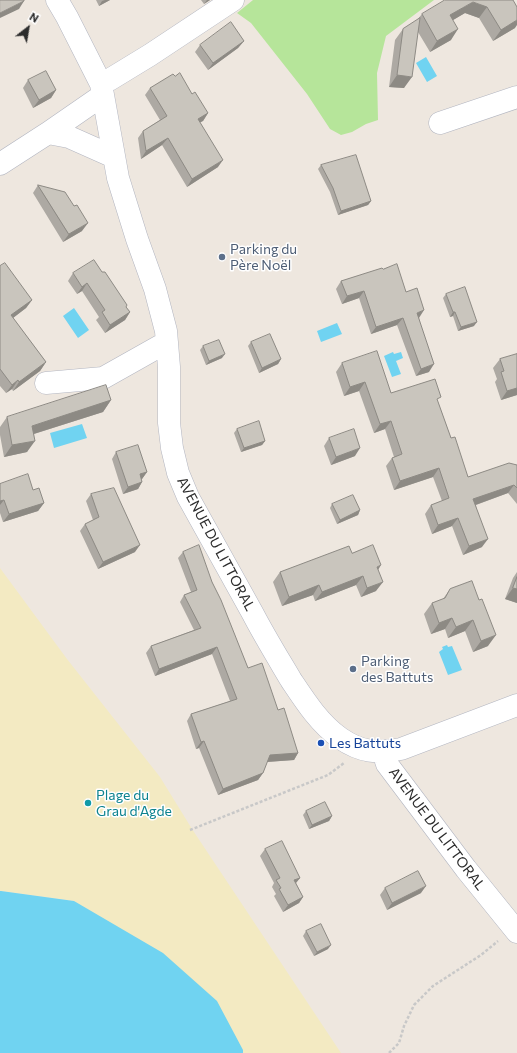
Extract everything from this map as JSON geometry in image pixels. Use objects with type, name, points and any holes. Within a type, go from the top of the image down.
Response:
[{"type":"street","name":"AVENUE DU LITTORAL","points":[[57,0],[67,17],[102,89],[118,178],[137,239],[159,283],[166,331],[169,367],[172,448],[178,473],[188,497],[273,651],[310,708],[324,725],[340,738],[365,750],[383,752],[388,764],[462,863],[515,930]]},
{"type":"street","points":[[0,164],[48,133],[102,89],[109,80],[150,55],[233,0]]},
{"type":"street","points":[[440,123],[517,97]]},
{"type":"street","points":[[48,133],[69,137],[114,157]]},
{"type":"street","points":[[46,383],[103,378],[167,342]]},
{"type":"street","points":[[383,752],[401,749],[517,705]]},
{"type":"path","points":[[190,830],[328,775],[344,763],[357,747]]},
{"type":"path","points":[[390,1053],[399,1043],[404,1026],[414,1006],[433,986],[481,955],[515,930]]},
{"type":"green space","points":[[253,0],[434,0],[386,36],[377,73],[378,120],[366,124],[352,132],[341,135],[330,129],[307,94],[251,23],[237,13]]},
{"type":"sand","name":"Plage du Grau d'Agde","points":[[0,568],[67,659],[160,777],[192,829],[341,1053],[243,1053],[243,1050],[74,901],[0,891]]},
{"type":"water","points":[[426,57],[437,76],[427,82],[416,63]]},
{"type":"water","points":[[74,308],[89,330],[78,338],[63,316]]},
{"type":"water","points":[[337,323],[342,334],[321,342],[317,331]]},
{"type":"water","points":[[393,352],[394,354],[401,352],[403,358],[396,361],[401,374],[392,377],[384,356]]},
{"type":"water","points":[[82,424],[87,438],[54,448],[50,433]]},
{"type":"water","points":[[447,645],[448,647],[452,646],[462,670],[448,675],[439,652],[443,649],[442,647]]},
{"type":"water","points":[[0,891],[74,901],[163,953],[217,1001],[243,1050],[243,1053],[0,1053]]},
{"type":"building","points":[[0,0],[24,0],[24,1],[0,13]]},
{"type":"building","points":[[445,0],[513,0],[517,7],[517,20],[501,30],[487,7],[473,2],[450,15],[458,29],[437,41],[422,14]]},
{"type":"building","points":[[420,18],[412,77],[397,75],[403,29]]},
{"type":"building","points":[[231,22],[244,41],[213,63],[200,45]]},
{"type":"building","points":[[46,71],[56,90],[39,100],[28,80]]},
{"type":"building","points":[[180,73],[192,94],[195,92],[208,113],[198,119],[223,160],[192,179],[168,138],[146,151],[143,131],[167,116],[150,88],[173,74],[175,76]]},
{"type":"building","points":[[356,155],[371,201],[341,211],[333,188],[321,165]]},
{"type":"building","points":[[38,185],[65,192],[74,206],[77,205],[88,223],[69,234]]},
{"type":"building","points":[[94,260],[102,272],[105,272],[130,312],[110,325],[102,312],[105,310],[87,283],[82,287],[73,273]]},
{"type":"building","points":[[5,263],[32,300],[11,315],[46,362],[19,382],[18,380],[12,385],[0,369],[0,266]]},
{"type":"building","points":[[397,264],[406,292],[417,288],[424,310],[417,313],[434,364],[421,369],[403,318],[376,327],[364,291],[347,296],[341,281]]},
{"type":"building","points":[[465,287],[477,322],[461,327],[446,294]]},
{"type":"building","points":[[270,334],[281,359],[262,368],[251,342]]},
{"type":"building","points":[[219,340],[225,354],[209,361],[203,346]]},
{"type":"building","points":[[377,351],[391,393],[435,379],[441,397],[437,399],[451,438],[455,437],[468,477],[509,463],[517,465],[517,488],[514,485],[473,499],[488,539],[469,546],[458,518],[438,525],[431,505],[449,498],[439,468],[400,481],[392,458],[402,454],[391,421],[380,424],[365,382],[350,387],[342,363]]},
{"type":"building","points":[[517,354],[517,388],[507,391],[501,372],[504,371],[500,359]]},
{"type":"building","points":[[106,385],[111,400],[32,426],[35,441],[12,445],[7,417]]},
{"type":"building","points":[[259,421],[265,441],[244,448],[237,429]]},
{"type":"building","points":[[354,429],[360,448],[336,457],[329,438]]},
{"type":"building","points":[[138,445],[147,472],[140,474],[142,482],[128,487],[116,452]]},
{"type":"building","points":[[28,474],[33,490],[39,488],[44,503],[9,514],[4,500],[0,501],[0,484]]},
{"type":"building","points":[[114,488],[140,545],[103,562],[85,524],[99,517],[91,494]]},
{"type":"building","points":[[353,495],[360,510],[340,520],[332,504]]},
{"type":"building","points":[[199,545],[212,582],[221,600],[248,668],[262,663],[278,710],[284,708],[298,753],[270,755],[263,773],[223,789],[204,741],[201,742],[191,714],[237,699],[217,647],[159,669],[151,646],[201,628],[184,595],[197,590],[183,552]]},
{"type":"building","points":[[373,545],[381,565],[377,567],[383,582],[367,588],[363,576],[322,592],[319,585],[289,597],[280,572],[349,546],[352,553]]},
{"type":"building","points":[[517,577],[517,589],[513,588]]},
{"type":"building","points":[[472,581],[479,600],[482,599],[496,635],[481,641],[473,620],[456,627],[452,618],[439,623],[432,603],[445,598],[450,589]]},
{"type":"building","points":[[325,802],[332,816],[312,825],[306,811]]},
{"type":"building","points":[[282,841],[300,878],[294,880],[303,897],[288,905],[276,880],[280,878],[265,849]]},
{"type":"building","points":[[418,871],[426,886],[392,903],[385,888]]},
{"type":"building","points":[[321,924],[331,945],[317,952],[306,931]]},
{"type":"place","name":"Parking du Père Noël","points":[[222,257]]},
{"type":"place","name":"Parking des Battuts","points":[[353,669]]},
{"type":"place","name":"Les Battuts","points":[[321,743]]},
{"type":"place","name":"Plage du Grau d'Agde","points":[[88,803]]}]
